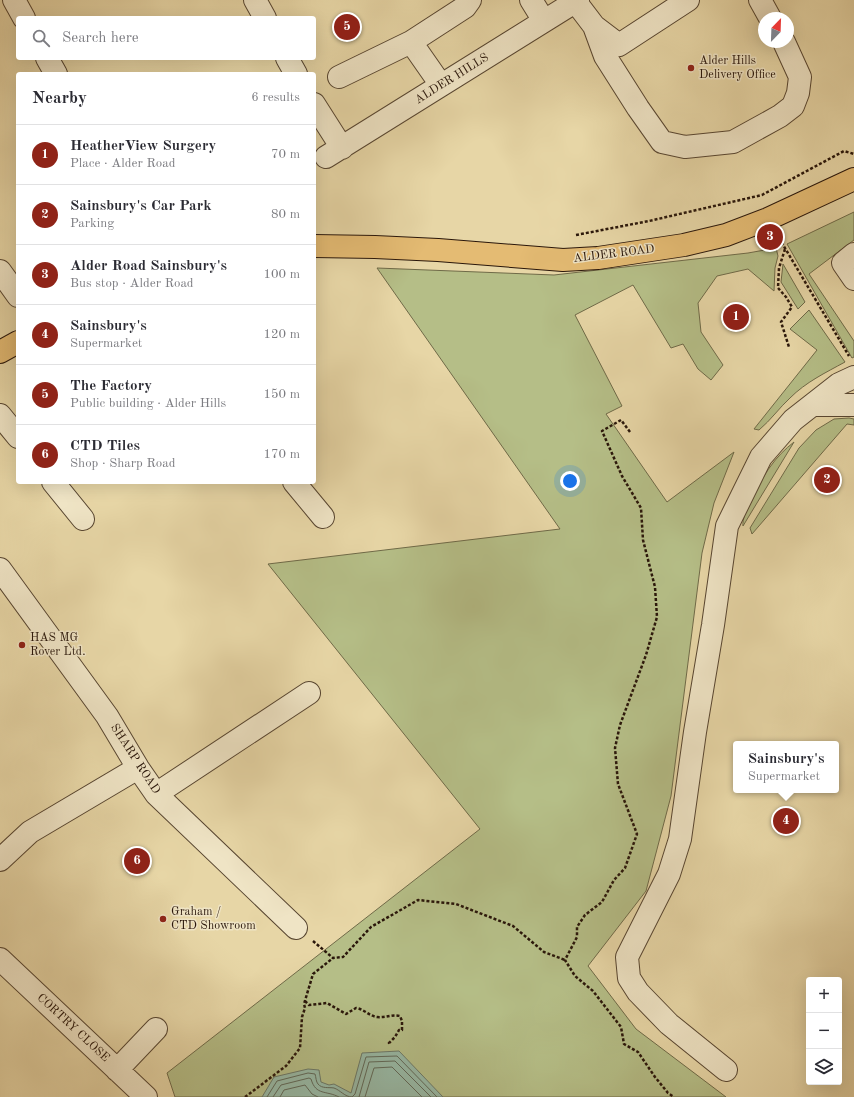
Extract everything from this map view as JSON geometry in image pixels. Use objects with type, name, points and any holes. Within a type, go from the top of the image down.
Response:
[{"type":"main road","name":"ALDER ROAD","points":[[316,246],[422,249],[563,260],[598,258],[684,245],[726,235],[768,219],[854,179]]},
{"type":"main road","points":[[0,352],[16,343]]},
{"type":"street","points":[[14,0],[23,16]]},
{"type":"street","points":[[255,0],[264,16]]},
{"type":"street","points":[[339,77],[411,42],[465,7],[470,0]]},
{"type":"street","points":[[530,0],[544,21]]},
{"type":"street","points":[[594,26],[619,45],[688,0]]},
{"type":"street","points":[[760,0],[767,12]]},
{"type":"street","points":[[577,1],[594,26],[605,56],[638,108],[662,142],[685,147],[733,142],[780,116],[793,106],[798,93],[800,77],[787,48]]},
{"type":"street","name":"ALDER HILLS","points":[[316,109],[334,153],[577,1]]},
{"type":"street","points":[[411,42],[441,85]]},
{"type":"street","points":[[48,60],[55,72]]},
{"type":"street","points":[[288,60],[295,72]]},
{"type":"street","points":[[854,254],[843,263],[854,279]]},
{"type":"street","points":[[0,271],[16,293]]},
{"type":"street","points":[[726,1070],[669,1024],[638,992],[629,978],[627,957],[669,874],[680,839],[727,526],[761,457],[794,420],[839,384],[852,367]]},
{"type":"street","points":[[814,405],[854,405]]},
{"type":"street","points":[[0,415],[16,435]]},
{"type":"street","points":[[56,484],[83,519]]},
{"type":"street","points":[[296,484],[323,517]]},
{"type":"street","name":"SHARP ROAD","points":[[0,569],[107,716],[138,768],[156,794],[296,928]]},
{"type":"street","points":[[156,794],[309,694]]},
{"type":"street","points":[[1,856],[30,832],[138,768]]},
{"type":"street","name":"CORTRY CLOSE","points":[[0,959],[146,1097]]},
{"type":"street","points":[[117,1070],[156,1029]]},
{"type":"path","points":[[571,236],[649,222],[762,196],[844,151],[854,154]]},
{"type":"path","points":[[768,219],[852,367]]},
{"type":"path","points":[[785,249],[779,268],[778,288],[792,307],[781,322],[789,348]]},
{"type":"path","points":[[565,960],[577,937],[577,927],[584,915],[602,902],[614,880],[626,868],[637,834],[618,784],[615,748],[620,725],[646,655],[657,616],[655,588],[643,540],[641,508],[622,476],[602,430],[621,420],[630,432]]},
{"type":"path","points":[[245,1097],[286,1066],[300,1048],[302,1017],[305,1008],[304,1004],[313,974],[333,958],[343,957],[371,927],[418,900],[456,904],[513,926],[544,952],[565,960],[575,976],[593,992],[621,1027],[624,1044],[638,1052],[655,1077],[668,1093],[674,1097]]},
{"type":"path","points":[[296,928],[333,958]]},
{"type":"path","points":[[305,1000],[309,1005],[326,1003],[346,1014],[356,1008],[362,1009],[375,1016],[400,1016],[402,1021],[402,1030],[399,1030],[389,1043],[390,1044]]},
{"type":"green space","points":[[854,212],[854,240],[809,274],[854,341],[854,357],[852,358],[787,244]]},
{"type":"green space","points":[[776,248],[778,256],[775,268],[774,291],[748,269],[717,276],[698,303],[701,332],[723,365],[711,380],[698,369],[683,344],[671,348],[633,285],[575,315],[622,406],[606,414],[667,502],[734,452],[714,503],[702,553],[671,796],[646,891],[588,966],[636,1029],[726,1097],[175,1097],[167,1073],[480,829],[268,564],[560,529],[377,268],[554,275],[748,253]]},
{"type":"green space","points":[[783,264],[805,302],[798,309],[781,282]]},
{"type":"green space","points":[[809,310],[845,362],[816,378],[796,392],[759,430],[754,429],[817,350],[790,329]]},
{"type":"green space","points":[[834,419],[854,419],[854,425],[847,424],[752,534],[750,528],[799,448],[816,430]]},
{"type":"green space","points":[[794,442],[743,526],[745,513],[762,479],[775,460]]},
{"type":"water","points":[[399,1051],[443,1097],[262,1097],[274,1077],[308,1069],[319,1070],[321,1082],[329,1085],[334,1084],[351,1093],[362,1053]]},
{"type":"place","name":"The Factory","points":[[347,27]]},
{"type":"place","name":"Alder Hills Delivery Office","points":[[691,68]]},
{"type":"place","name":"Alder Road Sainsbury's","points":[[770,237]]},
{"type":"place","name":"HeatherView Surgery","points":[[736,317]]},
{"type":"place","name":"Sainsbury's Car Park","points":[[827,480]]},
{"type":"place","name":"HAS MG Rover Ltd.","points":[[22,645]]},
{"type":"place","name":"Sainsbury's","points":[[786,821]]},
{"type":"place","name":"CTD Tiles","points":[[137,861]]},
{"type":"place","name":"Graham / CTD Showroom","points":[[163,919]]}]
